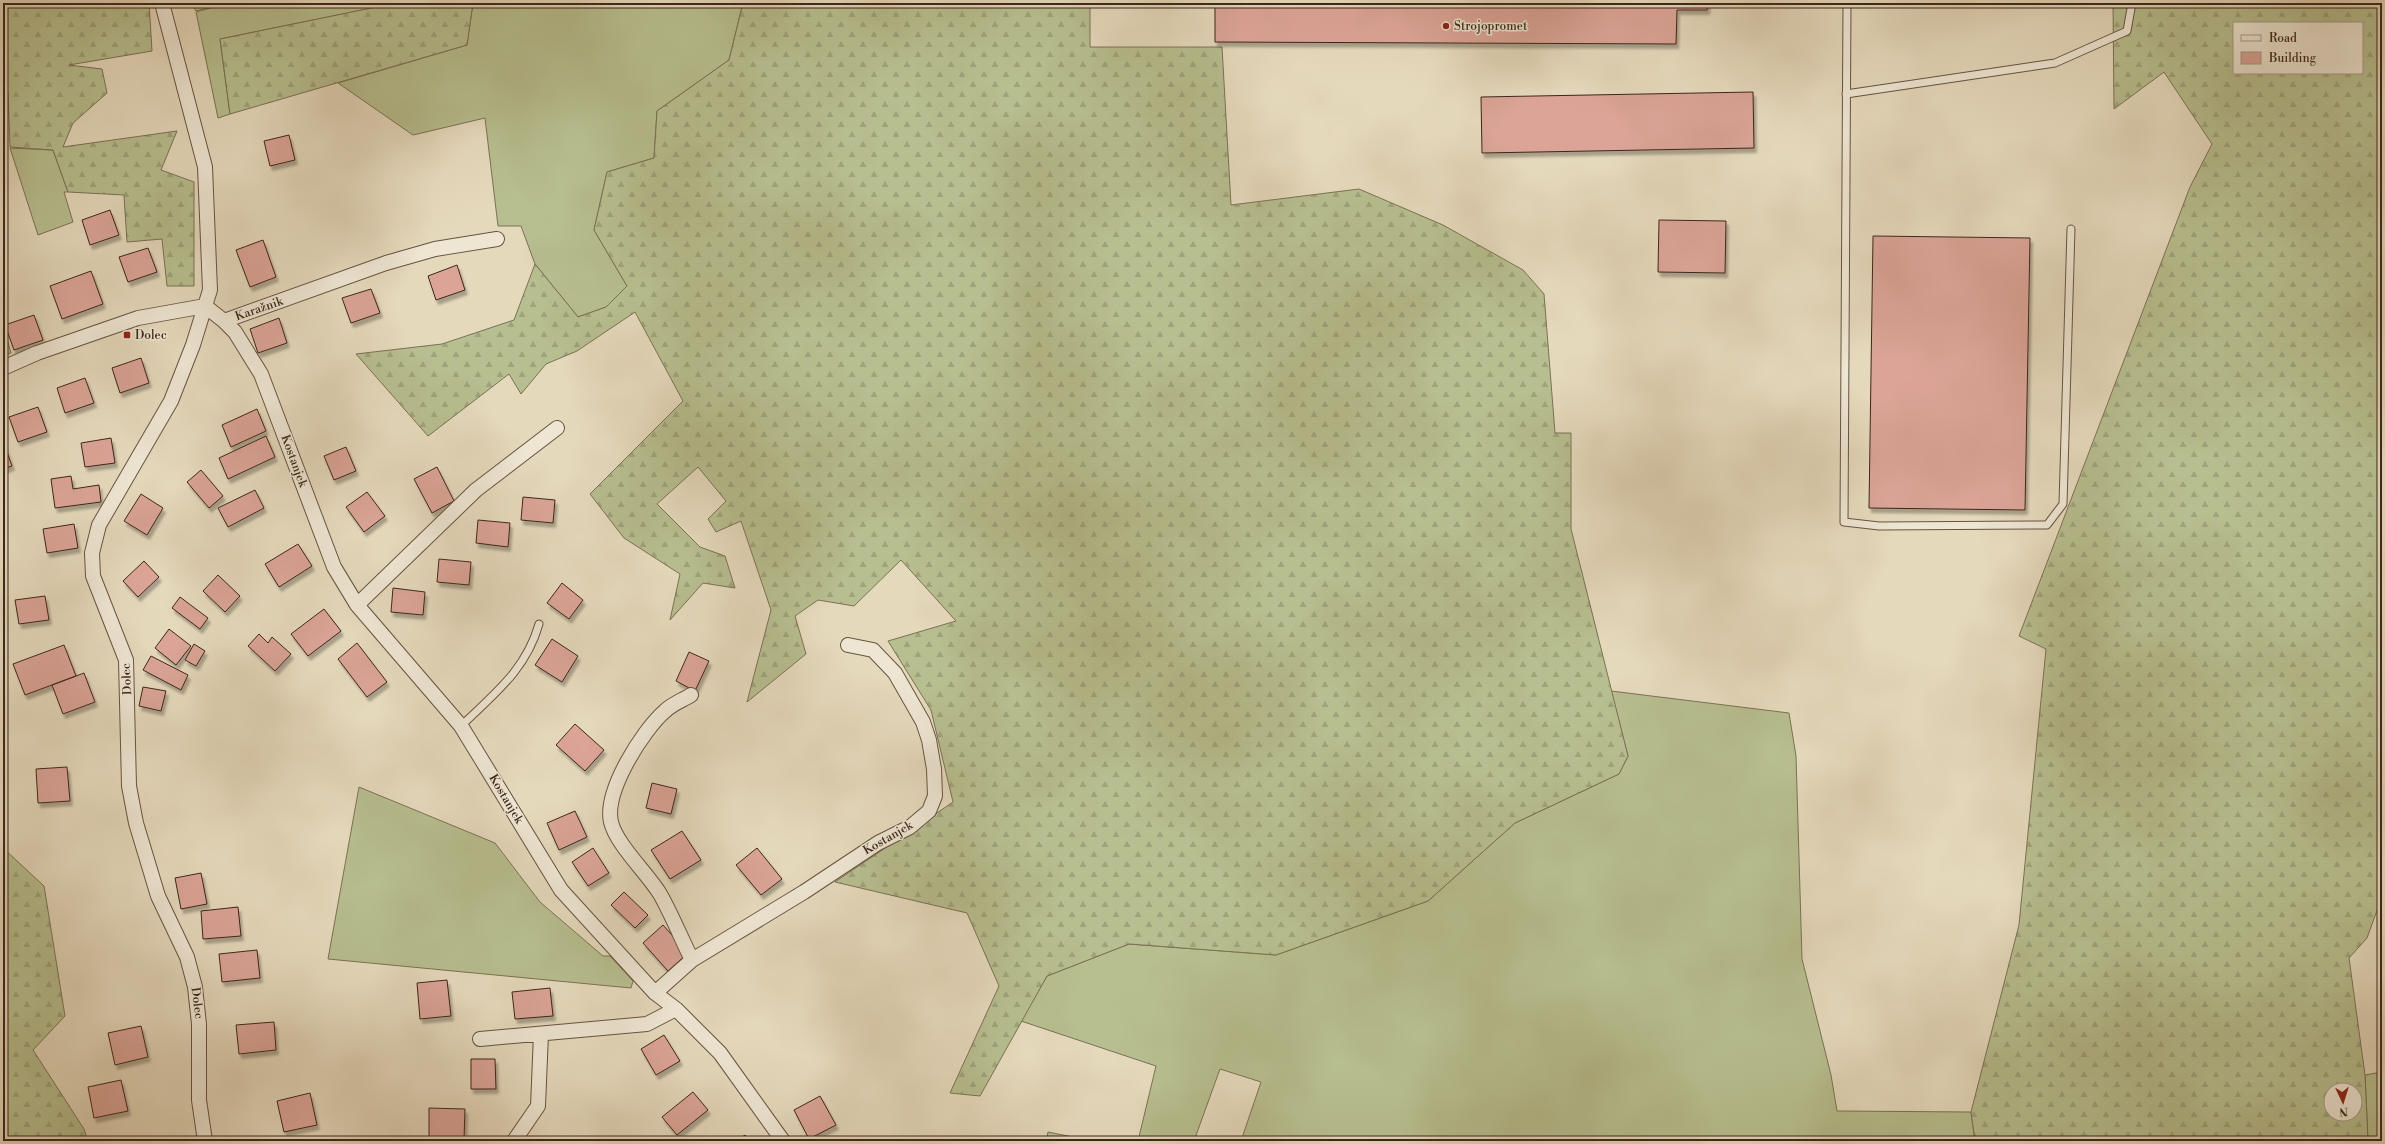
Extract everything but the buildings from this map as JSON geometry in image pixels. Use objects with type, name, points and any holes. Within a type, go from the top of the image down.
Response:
[{"type":"street","name":"Dolec","points":[[162,3],[205,167],[211,275],[210,290],[193,345],[171,402],[99,525],[92,553],[93,576],[126,660],[129,786],[136,823],[158,896],[187,957],[195,987],[199,1024],[199,1100],[205,1141]]},
{"type":"street","name":"Karažnik","points":[[205,306],[224,321],[386,263],[435,249],[497,239]]},
{"type":"street","points":[[3,368],[37,353],[138,318],[205,306]]},
{"type":"street","name":"Kostanjek","points":[[224,321],[235,332],[261,374],[334,567],[357,605],[461,726],[561,890],[655,993],[676,1009],[720,1053],[783,1141]]},
{"type":"street","points":[[357,605],[476,490],[557,428]]},
{"type":"street","name":"Kostanjek","points":[[655,993],[692,960],[804,892],[878,843],[910,827],[930,811],[935,796],[934,769],[929,740],[923,722],[895,673],[874,650],[848,645]]},
{"type":"street","points":[[691,695],[666,710],[646,732],[623,770],[611,801],[611,822],[626,848],[660,894],[692,960]]},
{"type":"street","points":[[480,1039],[647,1024],[676,1009]]},
{"type":"street","points":[[514,1141],[538,1106],[541,1034]]},
{"type":"lane","points":[[1847,3],[1844,522],[1879,526],[2047,525],[2063,504],[2071,229]]},
{"type":"lane","points":[[1846,94],[2055,63],[2127,31],[2132,3]]},
{"type":"lane","points":[[461,726],[517,671],[534,643],[539,624]]},
{"type":"green space","points":[[3,3],[149,3],[152,51],[69,65],[102,69],[107,93],[73,123],[63,147],[177,131],[161,170],[194,182],[194,286],[167,286],[162,239],[127,242],[124,195],[68,192],[53,150],[10,147],[8,92],[3,97]]},
{"type":"green space","points":[[191,3],[228,3],[196,11]]},
{"type":"green space","points":[[228,3],[396,3],[220,39],[230,114],[218,118],[196,12]]},
{"type":"green space","points":[[396,3],[473,3],[467,45],[230,114],[220,39]]},
{"type":"green space","points":[[473,3],[743,3],[729,60],[657,111],[654,158],[607,172],[594,230],[627,286],[606,307],[578,317],[535,264],[521,226],[498,226],[485,118],[413,135],[338,83],[467,45]]},
{"type":"green space","points":[[743,3],[1090,3],[1090,47],[1222,47],[1231,205],[1359,189],[1443,225],[1523,270],[1544,294],[1555,433],[1571,433],[1571,529],[1628,756],[1619,774],[1515,823],[1428,901],[1276,955],[1129,944],[1047,976],[980,1096],[950,1093],[999,986],[967,913],[835,882],[953,802],[931,710],[888,641],[956,621],[901,560],[854,606],[818,600],[795,616],[806,654],[747,702],[771,610],[741,521],[716,532],[708,519],[726,501],[698,467],[657,504],[700,547],[725,556],[735,588],[703,583],[670,620],[680,574],[624,538],[590,494],[683,401],[635,312],[577,351],[546,364],[521,394],[509,374],[428,436],[356,354],[442,344],[514,320],[535,264],[578,317],[606,307],[627,286],[594,230],[607,172],[654,158],[657,111],[729,60]]},
{"type":"green space","points":[[2113,3],[2382,3],[2382,897],[2367,938],[2349,958],[2365,1075],[2368,1141],[1975,1141],[1971,1112],[2019,925],[2046,649],[2019,636],[2190,187],[2212,144],[2164,72],[2114,109]]},
{"type":"green space","points":[[10,148],[53,150],[68,192],[64,192],[73,222],[38,235]]},
{"type":"green space","points":[[3,325],[11,353],[3,356]]},
{"type":"green space","points":[[1611,691],[1789,713],[1796,756],[1802,959],[1831,1075],[1837,1111],[1971,1112],[1975,1141],[1241,1141],[1261,1082],[1220,1069],[1194,1141],[1138,1141],[1156,1066],[1021,1021],[1047,976],[1129,944],[1276,955],[1428,901],[1515,823],[1619,774],[1628,756]]},
{"type":"green space","points":[[359,787],[495,843],[540,902],[603,956],[610,956],[633,981],[631,988],[328,959]]},
{"type":"green space","points":[[3,848],[44,886],[65,1016],[33,1050],[84,1129],[88,1141],[3,1141]]},
{"type":"green space","points":[[2382,1072],[2382,1141],[2368,1141],[2365,1075]]},
{"type":"green space","points":[[1048,1132],[1093,1141],[1046,1141]]},
{"type":"place","name":"Strojopromet","points":[[1446,26]]},
{"type":"place","name":"Dolec","points":[[127,335]]}]
